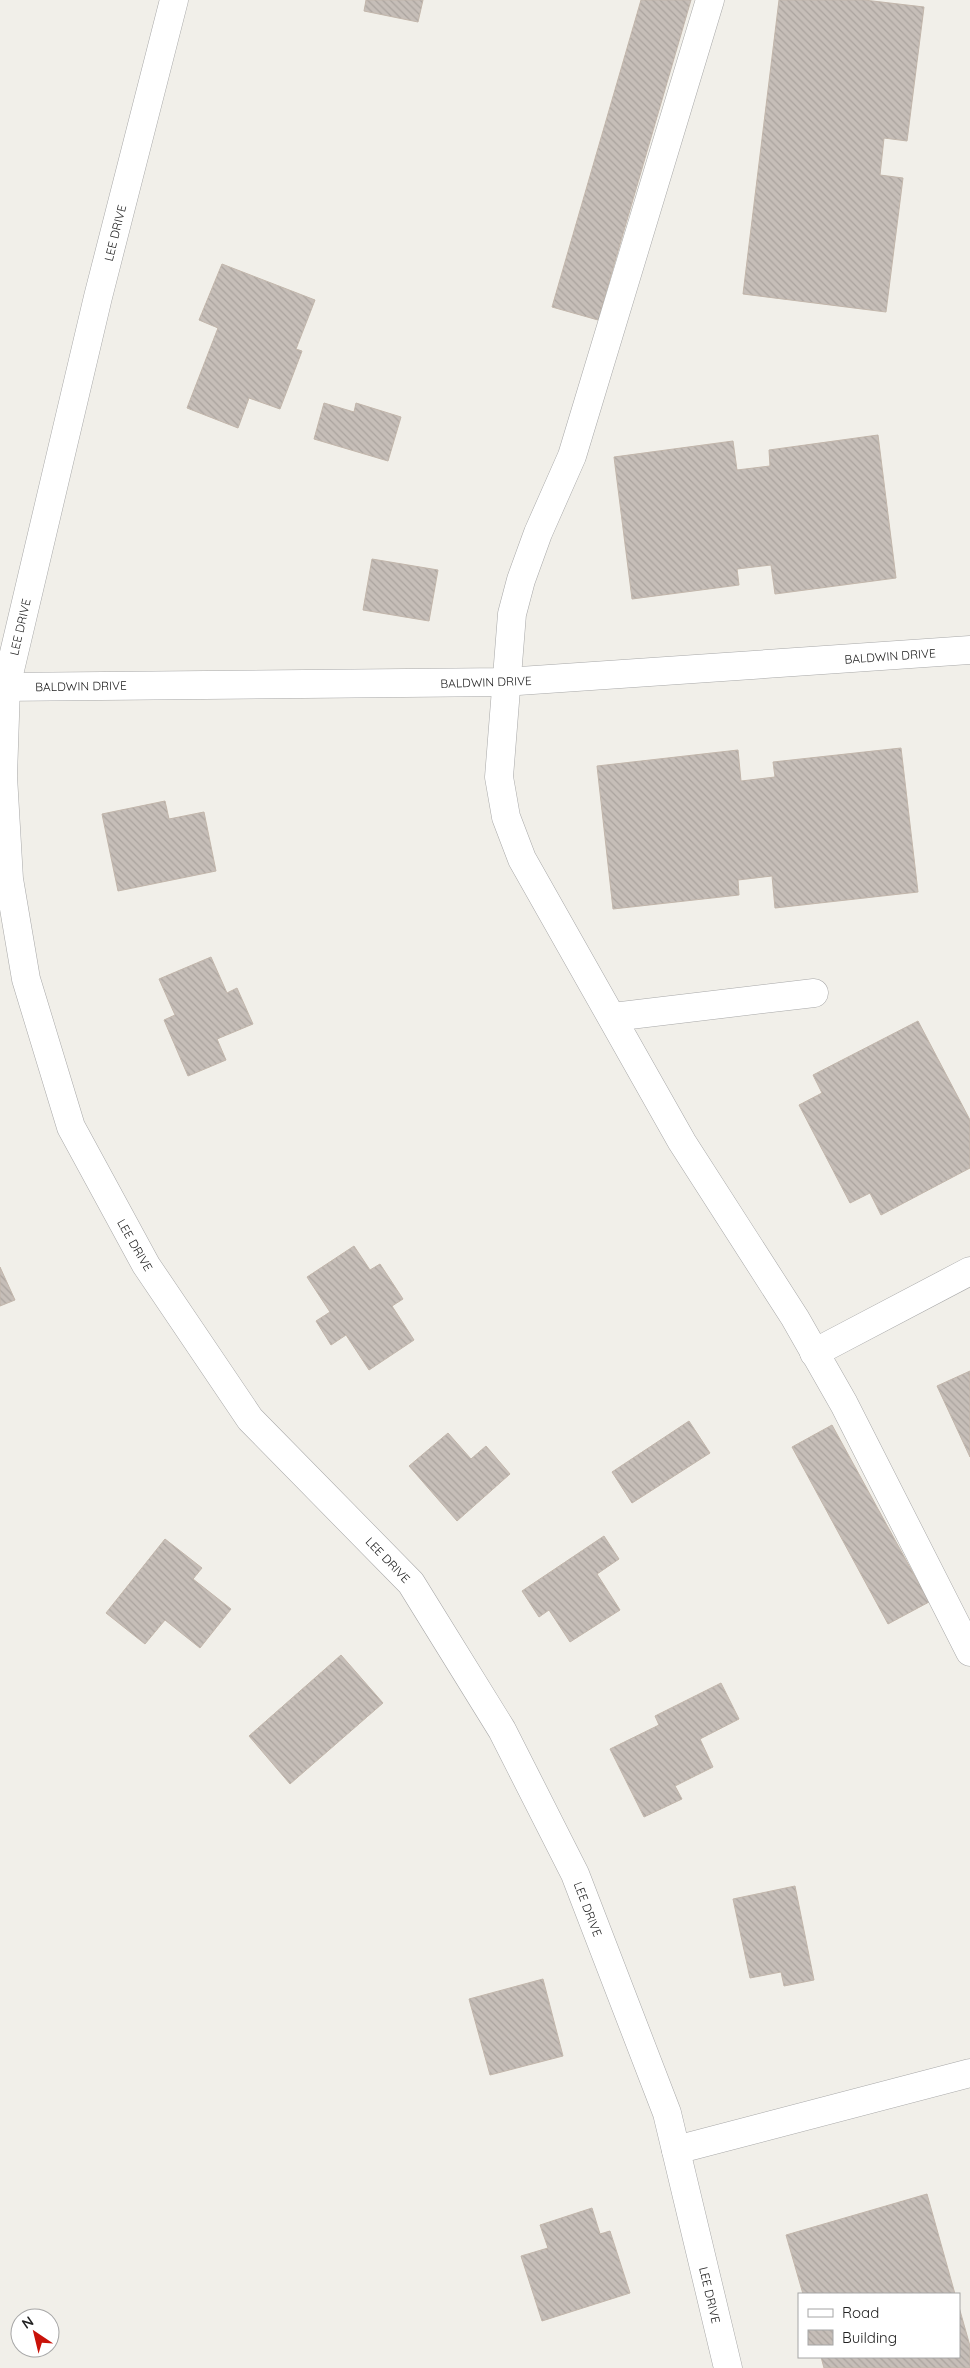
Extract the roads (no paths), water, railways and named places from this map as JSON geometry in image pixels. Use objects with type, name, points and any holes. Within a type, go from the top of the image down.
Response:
[{"type":"street","name":"LEE DRIVE","points":[[174,0],[98,298],[3,687],[3,776],[9,879],[26,979],[71,1127],[146,1266],[250,1419],[411,1582],[502,1730],[575,1874],[667,2113],[728,2368]]},
{"type":"street","points":[[710,0],[572,456],[538,533],[521,580],[512,614],[499,777],[506,817],[522,859],[682,1142],[789,1309],[844,1404],[970,1652]]},
{"type":"street","name":"BALDWIN DRIVE","points":[[3,687],[506,682],[970,650]]},
{"type":"street","points":[[613,1017],[814,993]]},
{"type":"street","points":[[814,1353],[970,1271]]},
{"type":"street","points":[[676,2150],[970,2073]]}]
